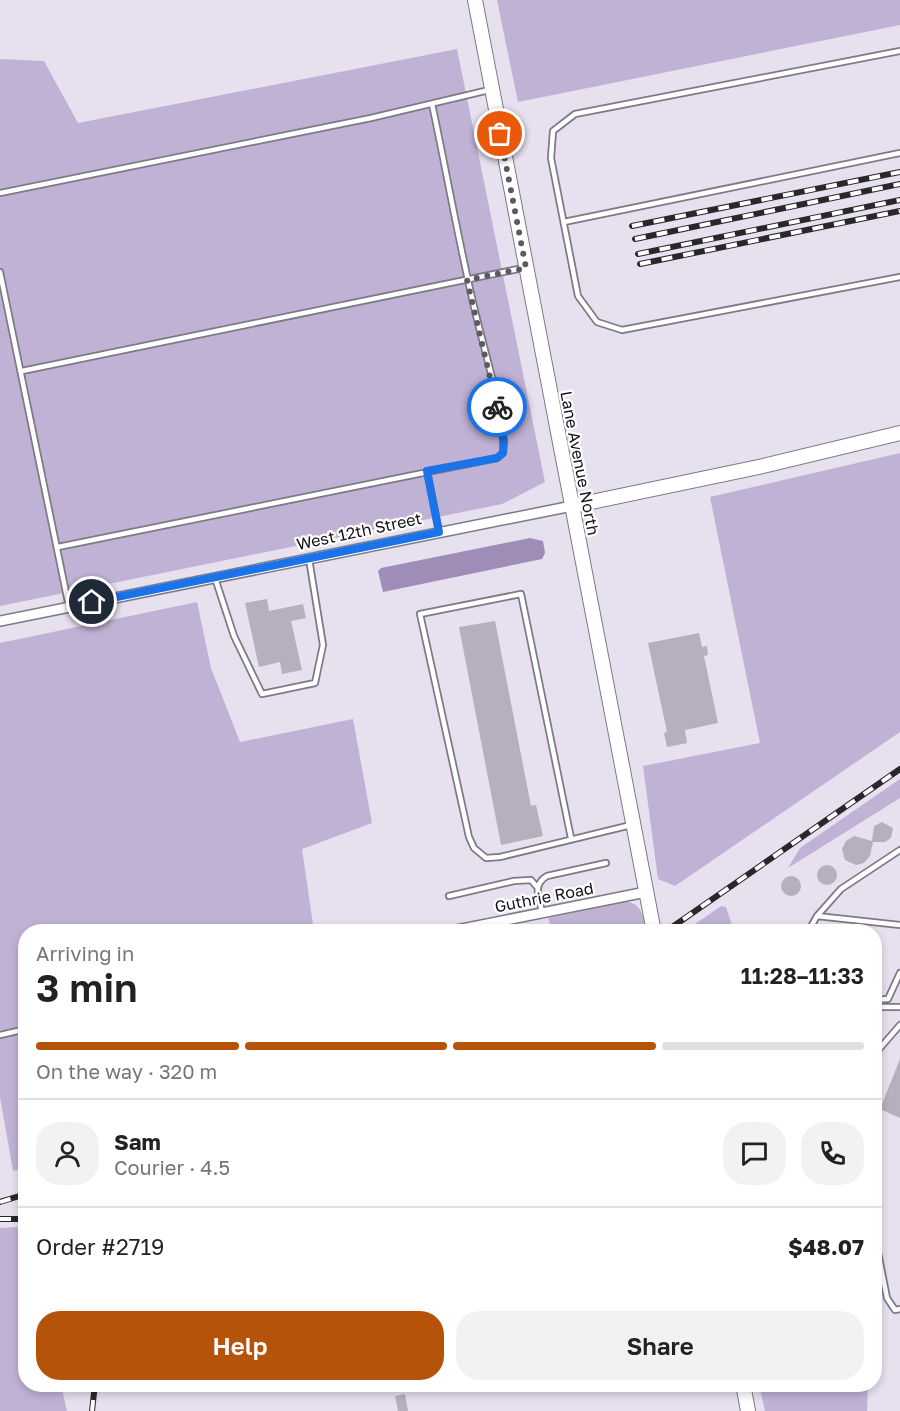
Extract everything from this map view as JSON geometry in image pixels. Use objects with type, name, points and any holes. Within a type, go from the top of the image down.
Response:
[{"type":"main road","name":"Lane Avenue North","points":[[475,0],[652,924]]},
{"type":"main road","name":"West 12th Street","points":[[572,506],[764,466],[900,433]]},
{"type":"main road","points":[[744,1392],[748,1411]]},
{"type":"street","name":"West 12th Street","points":[[0,621],[572,506]]},
{"type":"street","name":"Guthrie Road","points":[[489,924],[646,892]]},
{"type":"lane","points":[[900,51],[575,114],[553,131],[551,158],[578,296],[597,322],[622,330],[900,277]]},
{"type":"lane","points":[[0,193],[492,90]]},
{"type":"lane","points":[[58,546],[497,458],[503,453],[504,441],[498,410],[467,280],[432,104]]},
{"type":"lane","points":[[564,222],[900,153]]},
{"type":"lane","points":[[22,370],[311,314],[526,268]]},
{"type":"lane","points":[[0,272],[69,607]]},
{"type":"lane","points":[[427,471],[439,532]]},
{"type":"lane","points":[[215,577],[234,636],[262,694],[315,683],[323,645],[309,559]]},
{"type":"lane","points":[[570,838],[521,594],[420,614],[469,837],[474,848],[486,858],[500,857],[541,848],[570,838],[633,825]]},
{"type":"lane","points":[[812,924],[841,889],[900,850]]},
{"type":"lane","points":[[537,886],[547,876],[606,863]]},
{"type":"lane","points":[[449,896],[514,881],[531,880],[537,886],[542,912]]},
{"type":"lane","points":[[817,916],[900,925]]},
{"type":"lane","points":[[882,999],[888,999],[900,973]]},
{"type":"lane","points":[[882,1007],[900,1007]]},
{"type":"lane","points":[[882,1046],[900,1025]]},
{"type":"lane","points":[[0,1035],[18,1031]]},
{"type":"lane","points":[[882,1273],[887,1298],[895,1310],[900,1309]]},
{"type":"shaded area","points":[[497,0],[900,0],[900,25],[518,102]]},
{"type":"shaded area","points":[[457,49],[545,482],[502,504],[0,606],[0,59],[44,61],[78,123]]},
{"type":"shaded area","points":[[900,453],[900,732],[675,886],[658,879],[643,766],[760,743],[710,497]]},
{"type":"shaded area","points":[[530,538],[543,541],[545,553],[542,559],[383,592],[378,571],[381,568]]},
{"type":"shaded area","points":[[197,602],[211,668],[240,742],[353,719],[372,823],[302,849],[313,924],[18,924],[18,1170],[13,1171],[0,1097],[0,643]]},
{"type":"shaded area","points":[[900,779],[900,798],[788,868],[800,848]]},
{"type":"shaded area","points":[[624,901],[634,904],[640,910],[645,924],[550,924],[548,918]]},
{"type":"shaded area","points":[[721,906],[726,907],[732,924],[695,924]]},
{"type":"shaded area","points":[[0,1228],[18,1228],[18,1392],[63,1392],[67,1411],[0,1411]]},
{"type":"shaded area","points":[[761,1392],[868,1392],[867,1411],[765,1411]]},
{"type":"building","points":[[267,599],[269,611],[303,604],[306,618],[291,621],[302,670],[282,674],[280,662],[259,667],[245,603]]},
{"type":"building","points":[[495,621],[531,806],[536,805],[543,836],[501,845],[459,627]]},
{"type":"building","points":[[699,633],[702,647],[707,646],[708,655],[704,656],[718,723],[685,730],[687,743],[667,747],[664,733],[667,732],[648,643]]},
{"type":"building","points":[[882,822],[893,828],[891,838],[885,842],[873,842],[870,856],[864,863],[856,865],[845,860],[842,849],[846,841],[854,836],[872,841],[874,826]]},
{"type":"building","points":[[827,865],[834,868],[837,875],[834,882],[827,885],[820,882],[817,875],[820,868]]},
{"type":"building","points":[[791,876],[798,879],[801,886],[798,893],[791,896],[784,893],[781,886],[784,879]]},
{"type":"building","points":[[900,1059],[900,1118],[882,1110],[882,1104]]},
{"type":"building","points":[[405,1394],[408,1411],[398,1411],[395,1396]]},
{"type":"railway","points":[[632,226],[900,172]]},
{"type":"railway","points":[[635,239],[900,184]]},
{"type":"railway","points":[[638,254],[900,200]]},
{"type":"railway","points":[[640,264],[900,211]]},
{"type":"railway","points":[[677,924],[900,769]]},
{"type":"railway","points":[[0,1202],[18,1196]]},
{"type":"railway","points":[[0,1219],[18,1219]]},
{"type":"railway","points":[[92,1411],[94,1392]]},
{"type":"way so far","points":[[497,407],[467,280],[526,268],[500,134]]},
{"type":"route","points":[[92,602],[439,532],[427,471],[497,458],[503,453],[504,441],[497,407]]}]
